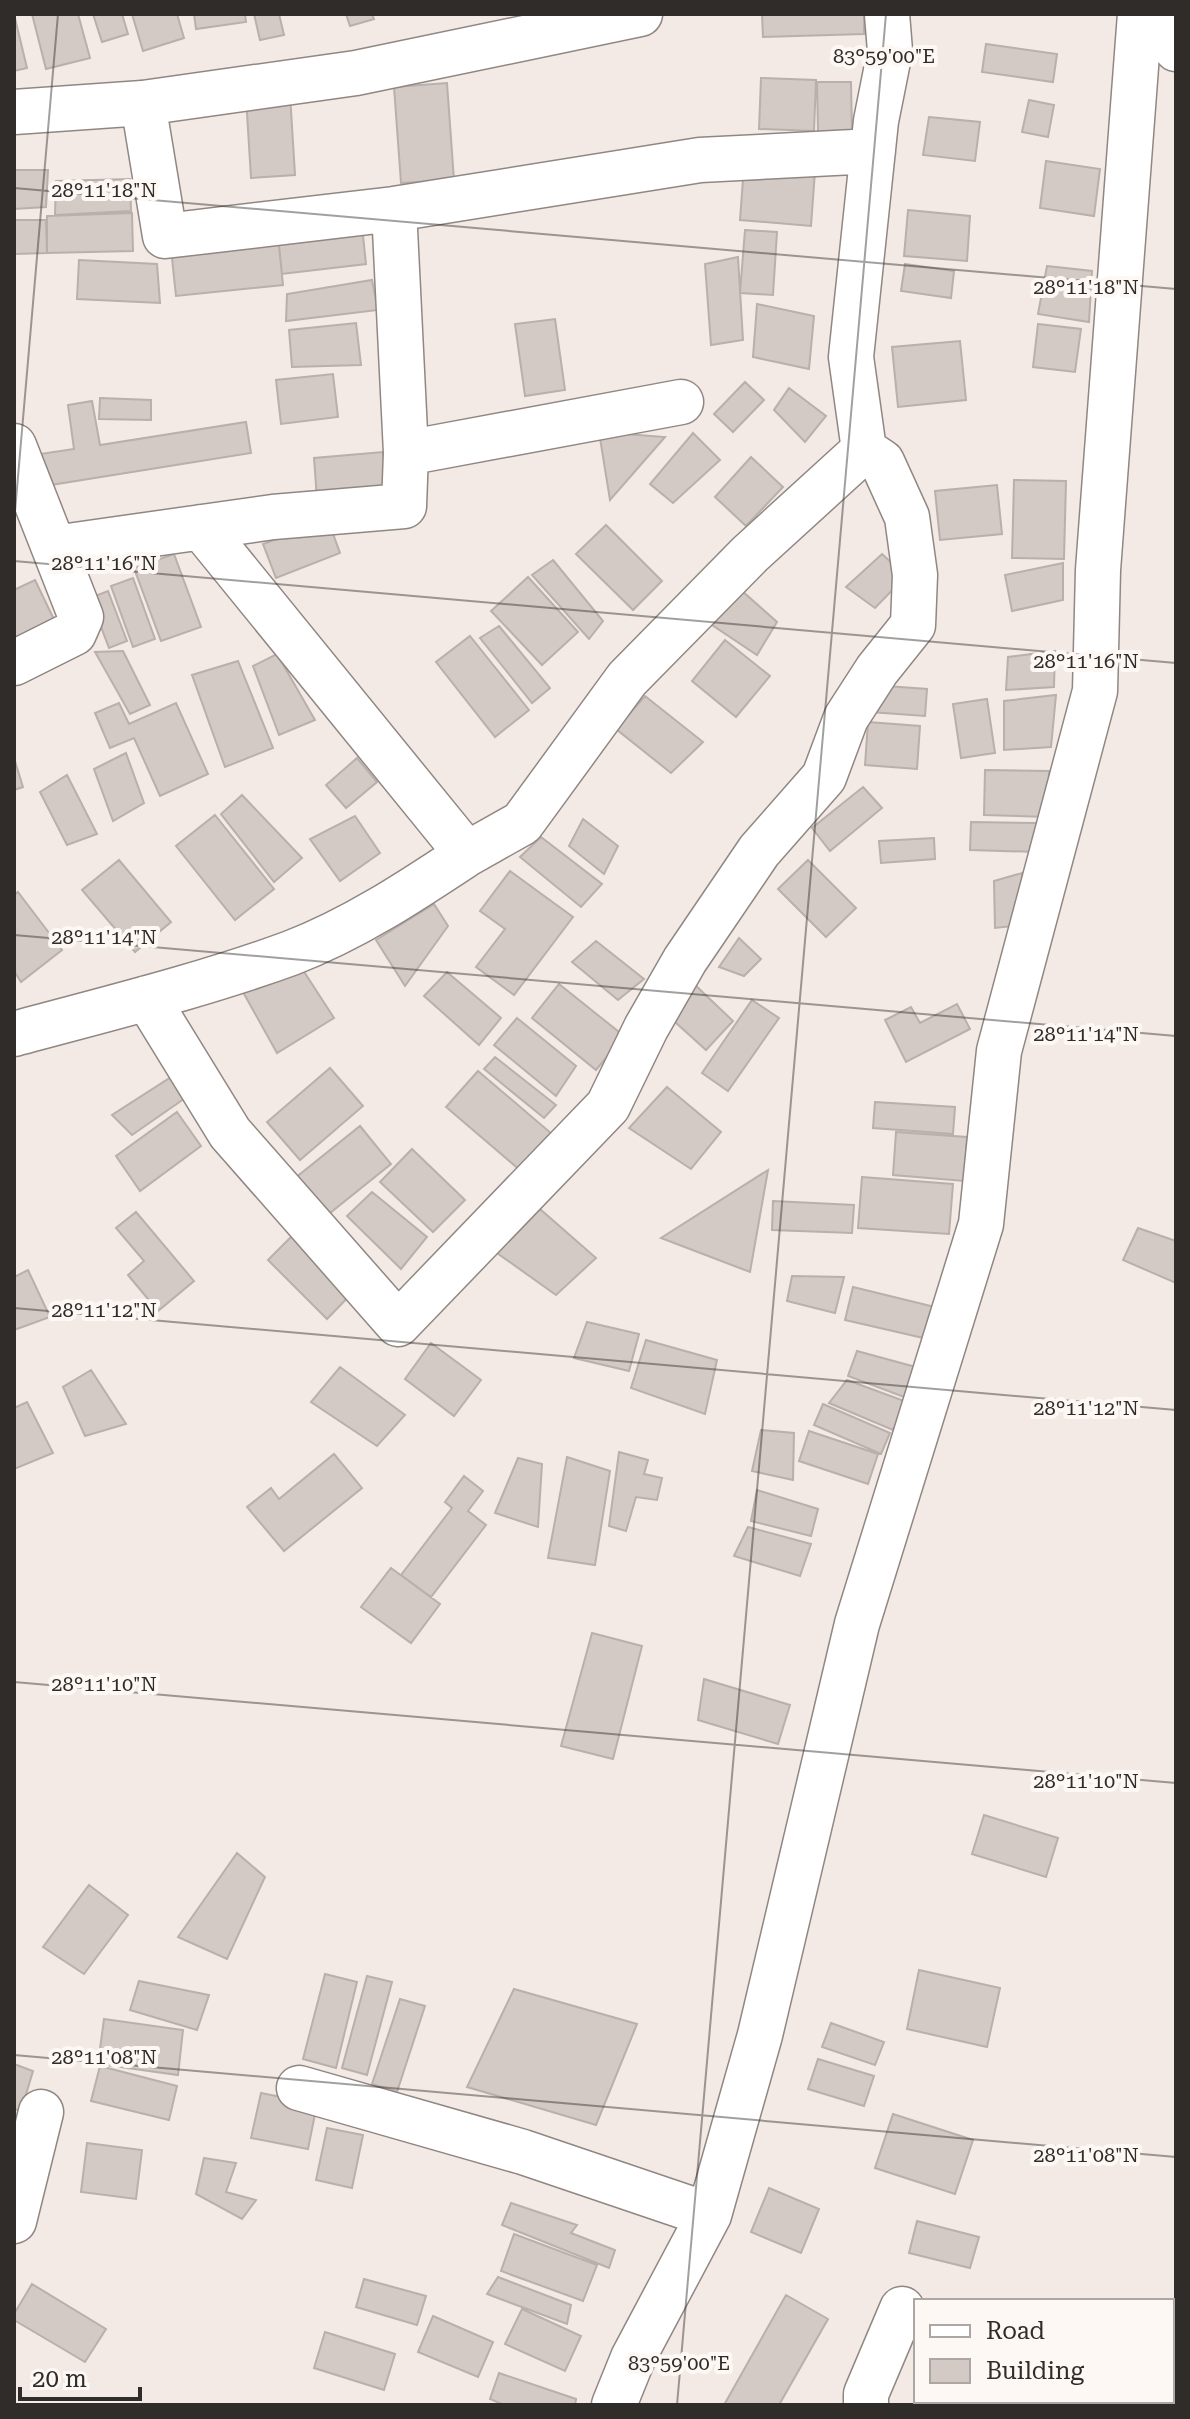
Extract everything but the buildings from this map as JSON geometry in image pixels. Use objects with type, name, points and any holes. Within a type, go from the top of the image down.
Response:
[{"type":"street","points":[[14,112],[143,103],[356,73],[640,14]]},
{"type":"street","points":[[147,998],[230,1133],[398,1324],[608,1106],[646,1028],[685,960],[759,851],[824,777],[846,718],[877,670],[913,625],[915,575],[907,517],[882,462],[864,450],[851,357],[876,121],[890,51],[887,14]]},
{"type":"street","points":[[614,2405],[633,2358],[709,2215],[760,2035],[857,1624],[981,1224],[999,1051],[1095,691],[1098,570],[1140,14]]},
{"type":"street","points":[[1150,14],[1176,49]]},
{"type":"street","points":[[143,103],[165,236],[394,209],[700,160],[873,151]]},
{"type":"street","points":[[54,548],[273,517],[404,506],[406,453],[394,209]]},
{"type":"street","points":[[406,453],[681,402]]},
{"type":"street","points":[[14,446],[81,617],[74,633],[14,663]]},
{"type":"street","points":[[14,1034],[147,998],[292,952],[390,905],[467,854],[522,823],[627,679],[750,554],[864,450]]},
{"type":"street","points":[[201,527],[467,854]]},
{"type":"street","points":[[299,2088],[523,2152],[709,2215]]},
{"type":"street","points":[[14,2221],[41,2112]]},
{"type":"street","points":[[866,2405],[866,2394],[902,2309]]}]
